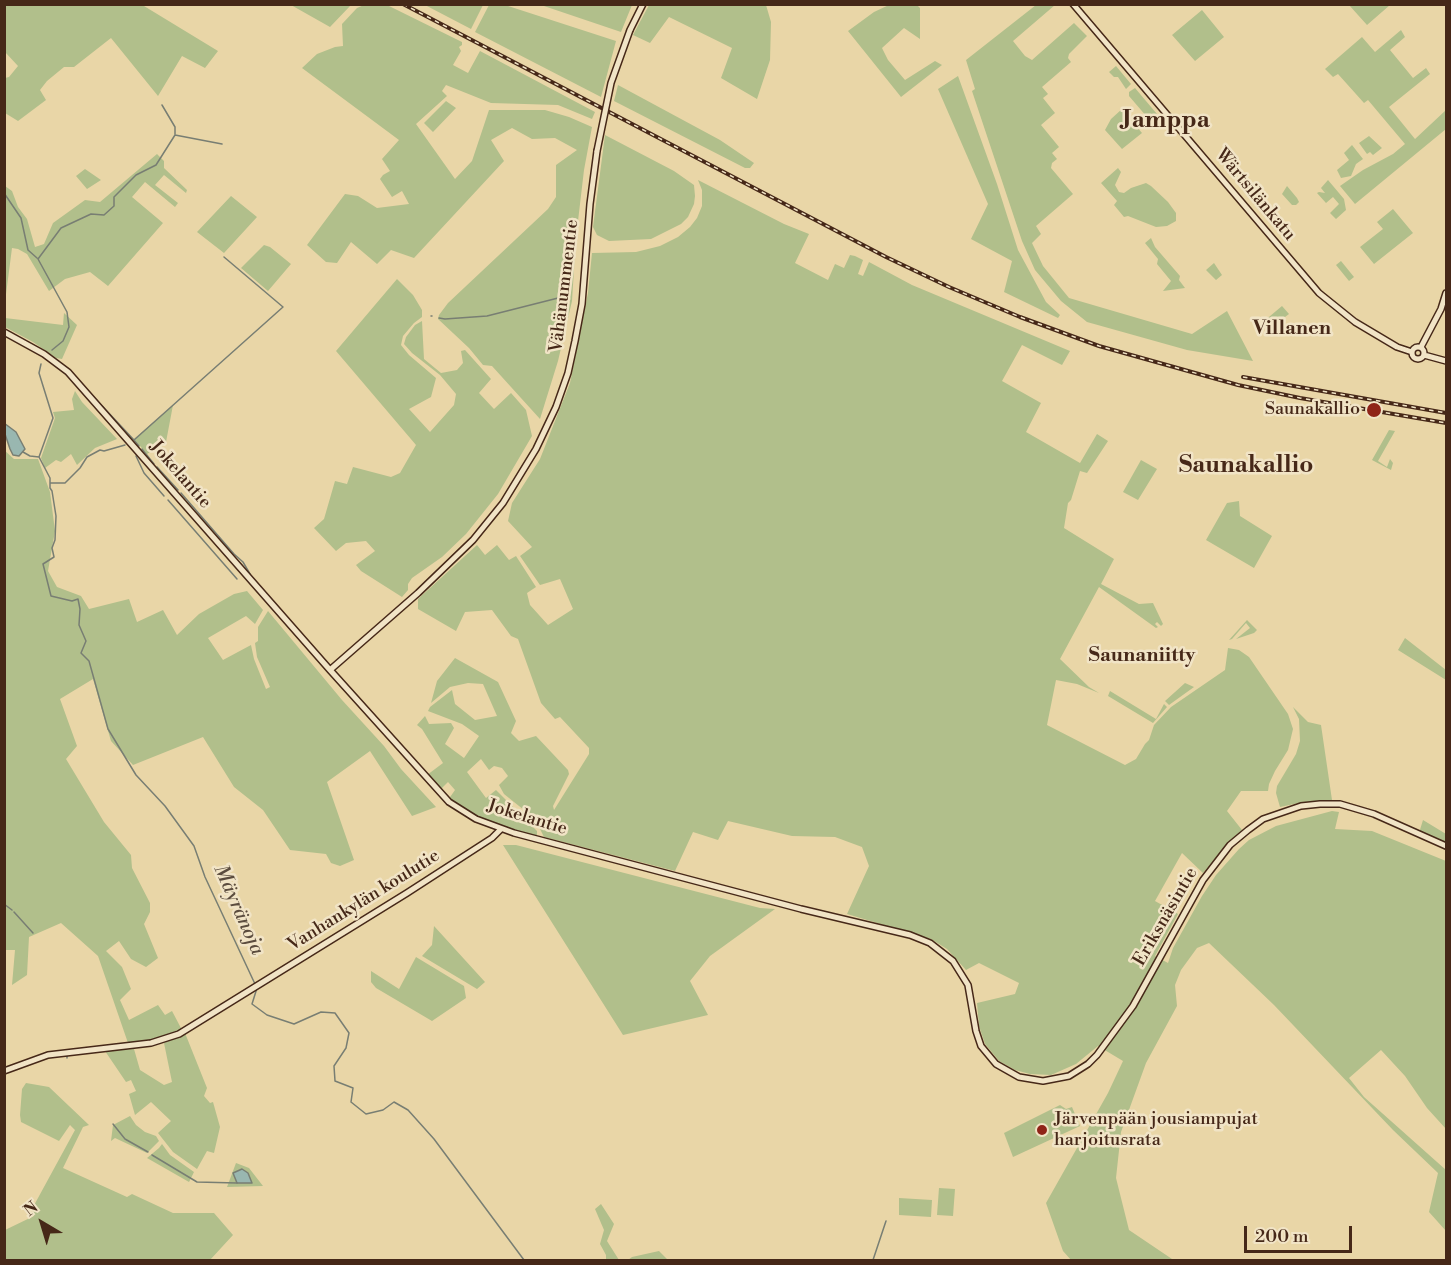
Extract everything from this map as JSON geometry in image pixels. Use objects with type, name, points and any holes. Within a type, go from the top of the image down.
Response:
[{"type":"street","name":"Vähänummentie","points":[[330,670],[418,593],[474,540],[508,495],[536,449],[556,407],[576,341],[582,304],[597,151],[611,83],[630,30],[643,4]]},
{"type":"street","name":"Wärtsilänkatu","points":[[1073,4],[1319,293],[1355,322],[1397,347],[1412,352]]},
{"type":"street","points":[[1424,355],[1421,347],[1441,309],[1446,293]]},
{"type":"street","name":"Jokelantie","points":[[4,332],[44,354],[72,378],[449,802],[476,819],[501,829],[801,909],[910,935],[930,943],[942,951],[960,970],[969,985],[976,1031],[981,1046],[1003,1070]]},
{"type":"street","points":[[1421,347],[1415,347],[1412,352],[1413,357],[1417,359],[1424,355],[1446,360]]},
{"type":"street","name":"Eriksnäsintie","points":[[1003,1070],[1019,1077],[1043,1081],[1068,1076],[1088,1064],[1112,1036],[1132,1006],[1203,880],[1230,845],[1263,819],[1301,806],[1340,804],[1374,814],[1446,846]]},
{"type":"street","name":"Vanhankylän koulutie","points":[[4,1071],[48,1055],[151,1043],[179,1034],[262,984],[480,845],[501,829]]},
{"type":"green space","points":[[5,4],[144,5],[218,51],[205,68],[182,56],[158,96],[111,38],[74,67],[64,67],[47,81],[40,90],[46,100],[18,121],[5,113],[5,78],[9,77],[18,66],[5,52]]},
{"type":"green space","points":[[891,4],[917,5],[920,8],[920,39],[904,28],[882,48],[888,60],[905,80],[935,61],[942,65],[901,97],[848,31],[874,12]]},
{"type":"green space","points":[[291,5],[351,5],[330,27]]},
{"type":"green space","points":[[364,5],[387,5],[462,42],[459,47],[461,51],[453,65],[468,73],[480,51],[595,112],[592,119],[558,105],[491,103],[446,85],[442,91],[447,96],[416,124],[455,179],[472,161],[489,110],[545,110],[592,127],[576,238],[572,301],[558,361],[540,419],[492,366],[483,365],[469,348],[438,319],[448,303],[548,209],[556,197],[556,165],[577,150],[555,138],[532,139],[512,128],[491,140],[504,161],[414,258],[391,250],[377,264],[351,242],[337,263],[326,262],[307,245],[345,194],[358,196],[377,208],[409,204],[402,191],[392,197],[380,179],[390,171],[382,159],[399,140],[302,68],[317,54],[343,46],[342,24],[357,8]]},
{"type":"green space","points":[[425,5],[483,5],[471,29]]},
{"type":"green space","points":[[489,5],[505,5],[616,41],[601,97],[475,32]]},
{"type":"green space","points":[[541,5],[632,5],[621,32]]},
{"type":"green space","points":[[649,5],[766,5],[771,22],[770,60],[757,99],[721,78],[732,48],[669,17],[650,43],[633,35]]},
{"type":"green space","points":[[1036,5],[1055,5],[1013,41],[1025,56],[1032,60],[1074,23],[1087,36],[1069,54],[1068,58],[1071,62],[1042,87],[1048,94],[1043,98],[1055,113],[1041,125],[1059,147],[1052,153],[1057,159],[1052,163],[1051,168],[1073,194],[1036,226],[1041,234],[1032,243],[1043,266],[1069,298],[1192,334],[1227,311],[1253,361],[1187,350],[1087,322],[1061,301],[1035,270],[1022,241],[972,91],[975,89],[966,60]]},
{"type":"green space","points":[[1349,5],[1390,5],[1367,25]]},
{"type":"green space","points":[[1202,10],[1224,37],[1195,61],[1172,35]]},
{"type":"green space","points":[[1401,30],[1405,37],[1390,50],[1413,78],[1426,68],[1430,74],[1389,107],[1415,139],[1446,110],[1446,129],[1355,204],[1340,186],[1363,170],[1393,154],[1405,144],[1368,100],[1364,103],[1338,74],[1333,77],[1325,69],[1362,37],[1375,52]]},
{"type":"green space","points":[[1116,66],[1131,84],[1126,89],[1118,77],[1114,77],[1109,72]]},
{"type":"green space","points":[[958,76],[1018,250],[1046,302],[1060,315],[1058,318],[1004,292],[1012,261],[971,239],[988,204],[938,89]]},
{"type":"green space","points":[[618,85],[720,140],[754,163],[750,168],[745,168],[614,101]]},
{"type":"green space","points":[[1135,88],[1157,114],[1158,118],[1153,124],[1129,96],[1129,92]]},
{"type":"green space","points":[[446,101],[456,108],[433,132],[424,123]]},
{"type":"green space","points":[[1122,109],[1142,133],[1122,149],[1105,130],[1111,119]]},
{"type":"green space","points":[[605,135],[674,171],[694,185],[694,204],[688,217],[681,224],[651,239],[609,241],[597,235],[593,227]]},
{"type":"green space","points":[[1369,136],[1382,148],[1373,155],[1370,152],[1367,154],[1359,143]]},
{"type":"green space","points":[[1352,145],[1363,159],[1356,164],[1351,176],[1341,178],[1337,170],[1349,160],[1344,153]]},
{"type":"green space","points":[[157,154],[164,161],[164,168],[187,190],[186,193],[164,175],[155,185],[178,203],[175,207],[145,182],[132,197],[163,223],[108,286],[90,272],[65,279],[49,291],[27,254],[12,248],[5,302],[5,186],[12,191],[18,207],[27,219],[35,247],[44,244],[53,223],[85,200],[100,202]]},
{"type":"green space","points":[[1118,168],[1121,172],[1115,185],[1119,192],[1124,193],[1146,183],[1168,202],[1176,213],[1176,221],[1167,226],[1156,227],[1128,216],[1124,217],[1114,205],[1117,201],[1101,183]]},
{"type":"green space","points":[[85,169],[101,180],[87,189],[76,176]]},
{"type":"green space","points":[[698,180],[784,224],[809,234],[795,263],[828,280],[835,264],[844,268],[850,255],[855,256],[863,260],[858,274],[863,276],[869,262],[912,285],[1070,351],[1062,365],[1022,345],[1002,381],[1041,403],[1026,432],[1080,463],[1097,434],[1108,441],[1087,473],[1080,471],[1068,503],[1064,528],[1114,559],[1101,584],[1139,604],[1153,603],[1163,624],[1161,626],[1157,622],[1155,624],[1158,627],[1156,628],[1099,587],[1060,659],[1089,687],[1099,693],[1077,684],[1056,680],[1047,725],[1125,765],[1136,759],[1149,740],[1154,725],[1171,707],[1225,670],[1228,648],[1239,650],[1249,657],[1288,714],[1293,729],[1288,750],[1275,771],[1268,791],[1241,791],[1227,811],[1242,830],[1203,873],[1182,853],[1155,901],[1178,914],[1155,956],[1168,963],[1173,948],[1216,875],[1249,840],[1276,826],[1332,811],[1339,812],[1335,829],[1372,831],[1446,861],[1446,1129],[1427,1108],[1405,1076],[1381,1050],[1349,1078],[1364,1097],[1446,1170],[1446,1231],[1429,1212],[1438,1173],[1393,1130],[1274,1005],[1209,943],[1197,948],[1181,970],[1175,985],[1177,1006],[1146,1063],[1121,1132],[1116,1178],[1129,1230],[1172,1259],[1071,1260],[1063,1251],[1046,1203],[1108,1093],[1123,1061],[1098,1046],[1076,1064],[1051,1075],[1030,1074],[1015,1070],[999,1061],[985,1044],[979,1026],[977,1003],[1015,994],[1019,983],[979,963],[966,970],[947,949],[931,939],[847,914],[869,866],[862,847],[835,837],[792,836],[728,821],[718,840],[693,832],[675,871],[544,837],[524,810],[504,794],[499,785],[508,776],[502,768],[494,766],[489,770],[481,759],[467,772],[486,798],[496,790],[537,831],[537,836],[503,829],[471,813],[448,800],[455,790],[448,782],[440,790],[427,775],[443,763],[422,729],[417,725],[425,716],[429,724],[451,723],[454,728],[445,744],[464,758],[479,736],[462,724],[428,711],[430,707],[452,690],[455,704],[475,720],[497,716],[483,684],[468,683],[450,687],[431,703],[437,681],[455,658],[498,682],[516,721],[511,733],[519,741],[536,736],[568,770],[569,774],[553,806],[554,810],[589,754],[589,748],[560,717],[555,719],[541,703],[518,639],[511,636],[492,610],[465,612],[456,631],[418,609],[418,599],[477,545],[485,555],[497,545],[509,560],[516,556],[536,587],[527,593],[530,605],[548,625],[573,609],[560,579],[540,585],[520,556],[532,547],[508,521],[512,503],[540,459],[570,383],[588,293],[592,253],[636,252],[660,246],[678,237],[697,218],[702,206],[702,190]]},
{"type":"green space","points":[[1328,180],[1344,199],[1346,210],[1336,219],[1330,213],[1339,204],[1333,197],[1326,203],[1317,193],[1325,193],[1321,188]]},
{"type":"green space","points":[[1287,186],[1299,202],[1296,205],[1292,205],[1282,194]]},
{"type":"green space","points":[[231,196],[257,217],[224,253],[197,232]]},
{"type":"green space","points":[[1393,209],[1413,233],[1374,264],[1360,247],[1383,229],[1377,222]]},
{"type":"green space","points":[[1151,238],[1155,247],[1180,276],[1179,280],[1185,288],[1163,291],[1171,281],[1157,264],[1158,259],[1145,243]]},
{"type":"green space","points":[[264,245],[270,247],[291,264],[268,291],[241,268]]},
{"type":"green space","points":[[1341,261],[1354,277],[1349,281],[1336,265]]},
{"type":"green space","points":[[1214,263],[1222,275],[1216,280],[1206,270]]},
{"type":"green space","points":[[397,279],[413,295],[422,310],[422,317],[403,336],[401,345],[436,378],[431,397],[409,409],[430,432],[454,405],[456,394],[440,375],[404,344],[415,325],[422,321],[424,359],[441,373],[457,370],[463,363],[461,351],[465,350],[491,379],[479,393],[494,409],[511,393],[526,410],[532,436],[498,494],[466,534],[442,557],[412,578],[408,584],[408,590],[402,597],[361,571],[356,565],[375,551],[366,541],[346,543],[336,551],[314,528],[324,519],[335,481],[347,484],[353,467],[391,477],[400,473],[416,445],[336,351]]},
{"type":"green space","points":[[1282,306],[1289,314],[1269,329],[1263,322]]},
{"type":"green space","points":[[64,313],[77,325],[62,359],[56,358],[5,327],[5,318],[63,325]]},
{"type":"green space","points":[[75,391],[82,402],[117,439],[95,448],[77,465],[71,454],[61,462],[56,460],[45,468],[41,458],[55,418],[53,412],[74,410],[72,399]]},
{"type":"green space","points":[[173,405],[166,442],[147,454],[134,439]]},
{"type":"green space","points":[[1389,430],[1395,431],[1378,461],[1387,467],[1390,459],[1393,463],[1391,470],[1372,460]]},
{"type":"green space","points":[[4,450],[14,459],[38,459],[50,492],[55,531],[48,571],[57,587],[81,596],[89,609],[129,599],[137,622],[163,610],[177,635],[199,614],[234,594],[247,591],[263,610],[255,624],[246,616],[208,638],[223,660],[251,645],[266,689],[270,687],[257,657],[255,643],[258,641],[258,627],[268,611],[342,700],[384,746],[401,769],[436,807],[412,816],[370,751],[327,782],[354,860],[340,866],[331,863],[326,854],[290,850],[263,810],[234,787],[203,737],[133,765],[111,741],[93,679],[60,699],[77,746],[66,759],[104,822],[131,855],[132,868],[150,903],[150,912],[144,924],[158,958],[146,967],[131,959],[119,941],[106,951],[122,967],[131,989],[120,1000],[129,1020],[158,1005],[165,1015],[172,1011],[182,1030],[151,1041],[128,1043],[98,956],[61,923],[29,937],[27,975],[12,985],[15,950],[4,950]]},
{"type":"green space","points":[[1141,460],[1157,469],[1138,500],[1123,492]]},
{"type":"green space","points":[[1239,501],[1240,516],[1272,536],[1254,568],[1206,540],[1227,503]]},
{"type":"green space","points":[[1247,620],[1257,630],[1236,639],[1250,628],[1246,623],[1229,640]]},
{"type":"green space","points":[[1405,638],[1446,670],[1446,680],[1398,650]]},
{"type":"green space","points":[[1185,683],[1194,687],[1169,705],[1165,701]]},
{"type":"green space","points":[[1110,691],[1156,719],[1164,704],[1167,707],[1153,723],[1108,696]]},
{"type":"green space","points":[[1293,707],[1308,722],[1321,725],[1332,800],[1280,807],[1276,793],[1277,786],[1296,754],[1300,741],[1299,719]]},
{"type":"green space","points":[[1423,820],[1446,834],[1446,844],[1419,833]]},
{"type":"green space","points":[[503,845],[516,845],[760,908],[775,909],[710,956],[690,981],[708,1015],[623,1035]]},
{"type":"green space","points":[[434,926],[485,982],[477,989],[422,956],[432,945]]},
{"type":"green space","points":[[416,957],[464,986],[466,998],[432,1021],[376,988],[371,982],[371,971],[399,989]]},
{"type":"green space","points":[[185,1033],[207,1088],[204,1096],[210,1103],[213,1102],[220,1127],[214,1153],[207,1151],[197,1169],[173,1152],[158,1133],[171,1121],[151,1102],[135,1115],[129,1094],[136,1091],[131,1080],[126,1082],[105,1051],[134,1049],[140,1070],[164,1085],[172,1082],[164,1043]]},
{"type":"green space","points":[[26,1083],[49,1087],[89,1125],[83,1127],[63,1168],[127,1197],[132,1194],[173,1213],[214,1213],[233,1235],[210,1260],[5,1260],[5,1230],[34,1216],[32,1209],[75,1130],[70,1125],[59,1141],[21,1122],[22,1089]]},
{"type":"green space","name":"Järvenpään jousiampujat harjoitusrata","points":[[1060,1105],[1066,1109],[1072,1107],[1080,1126],[1013,1157],[1004,1133]]},
{"type":"green space","points":[[130,1116],[136,1125],[156,1136],[159,1141],[147,1153],[115,1138],[111,1141],[113,1125]]},
{"type":"green space","points":[[162,1144],[170,1155],[194,1172],[189,1182],[147,1158]]},
{"type":"green space","points":[[236,1163],[249,1168],[263,1186],[227,1187]]},
{"type":"green space","points":[[939,1188],[955,1189],[953,1216],[937,1215]]},
{"type":"green space","points":[[899,1198],[932,1200],[931,1217],[899,1215]]},
{"type":"green space","points":[[601,1204],[614,1224],[607,1241],[619,1260],[606,1260],[600,1244],[604,1230],[595,1209]]},
{"type":"green space","points":[[659,1251],[668,1260],[628,1260],[632,1257]]},
{"type":"water","points":[[4,423],[16,432],[25,449],[19,456],[13,455],[10,449]]},
{"type":"water","points":[[242,1169],[248,1173],[252,1183],[237,1183],[233,1173]]},
{"type":"waterway","points":[[162,105],[175,127],[175,134]]},
{"type":"waterway","points":[[52,350],[63,341],[69,327],[67,312],[38,259],[61,228],[91,214],[104,215],[114,206],[114,197],[136,175],[156,165],[175,135],[222,144]]},
{"type":"waterway","points":[[4,193],[21,218],[28,250],[37,258]]},
{"type":"waterway","points":[[76,378],[134,440],[283,307],[224,257]]},
{"type":"waterway","points":[[439,318],[487,316],[566,296]]},
{"type":"waterway","points":[[39,457],[53,418],[39,373],[41,364]]},
{"type":"waterway","points":[[134,440],[139,446]]},
{"type":"waterway","points":[[50,483],[65,483],[87,457],[100,450],[125,445]]},
{"type":"waterway","points":[[142,449],[154,464]]},
{"type":"waterway","name":"Mäyränoja","points":[[23,452],[39,457],[50,478],[56,516],[55,540],[52,548],[54,557],[43,564],[51,596],[72,601],[78,599],[79,625],[86,641],[81,653],[89,661],[108,729],[136,775],[165,806],[194,846],[205,877],[255,984]]},
{"type":"waterway","points":[[136,456],[144,473],[164,496]]},
{"type":"waterway","points":[[157,467],[178,490]]},
{"type":"waterway","points":[[181,493],[243,562],[250,574]]},
{"type":"waterway","points":[[168,500],[237,579]]},
{"type":"waterway","points":[[4,904],[12,910]]},
{"type":"waterway","points":[[14,912],[33,933]]},
{"type":"waterway","name":"Mäyränoja","points":[[257,988],[252,1004],[267,1015],[294,1024],[321,1012],[335,1013],[349,1033],[346,1048],[334,1066],[335,1081],[353,1088],[351,1102],[366,1114],[383,1110],[394,1102],[408,1110],[434,1139],[524,1260]]},
{"type":"waterway","points":[[113,1124],[125,1139],[148,1152]]},
{"type":"waterway","points":[[152,1155],[197,1182],[237,1183]]},
{"type":"waterway","points":[[873,1260],[886,1221]]},
{"type":"railway","points":[[403,4],[886,257],[1020,317],[1099,346],[1238,385],[1446,423]]},
{"type":"railway","points":[[1243,377],[1446,413]]},
{"type":"place","name":"Saunakallio","points":[[1374,410]]},
{"type":"place","name":"Järvenpään jousiampujat harjoitusrata","points":[[1042,1130]]},
{"type":"district","name":"Jamppa","points":[[1166,121]]},
{"type":"district","name":"Villanen","points":[[1292,329]]},
{"type":"district","name":"Saunakallio","points":[[1246,466]]},
{"type":"district","name":"Saunaniitty","points":[[1142,656]]}]
